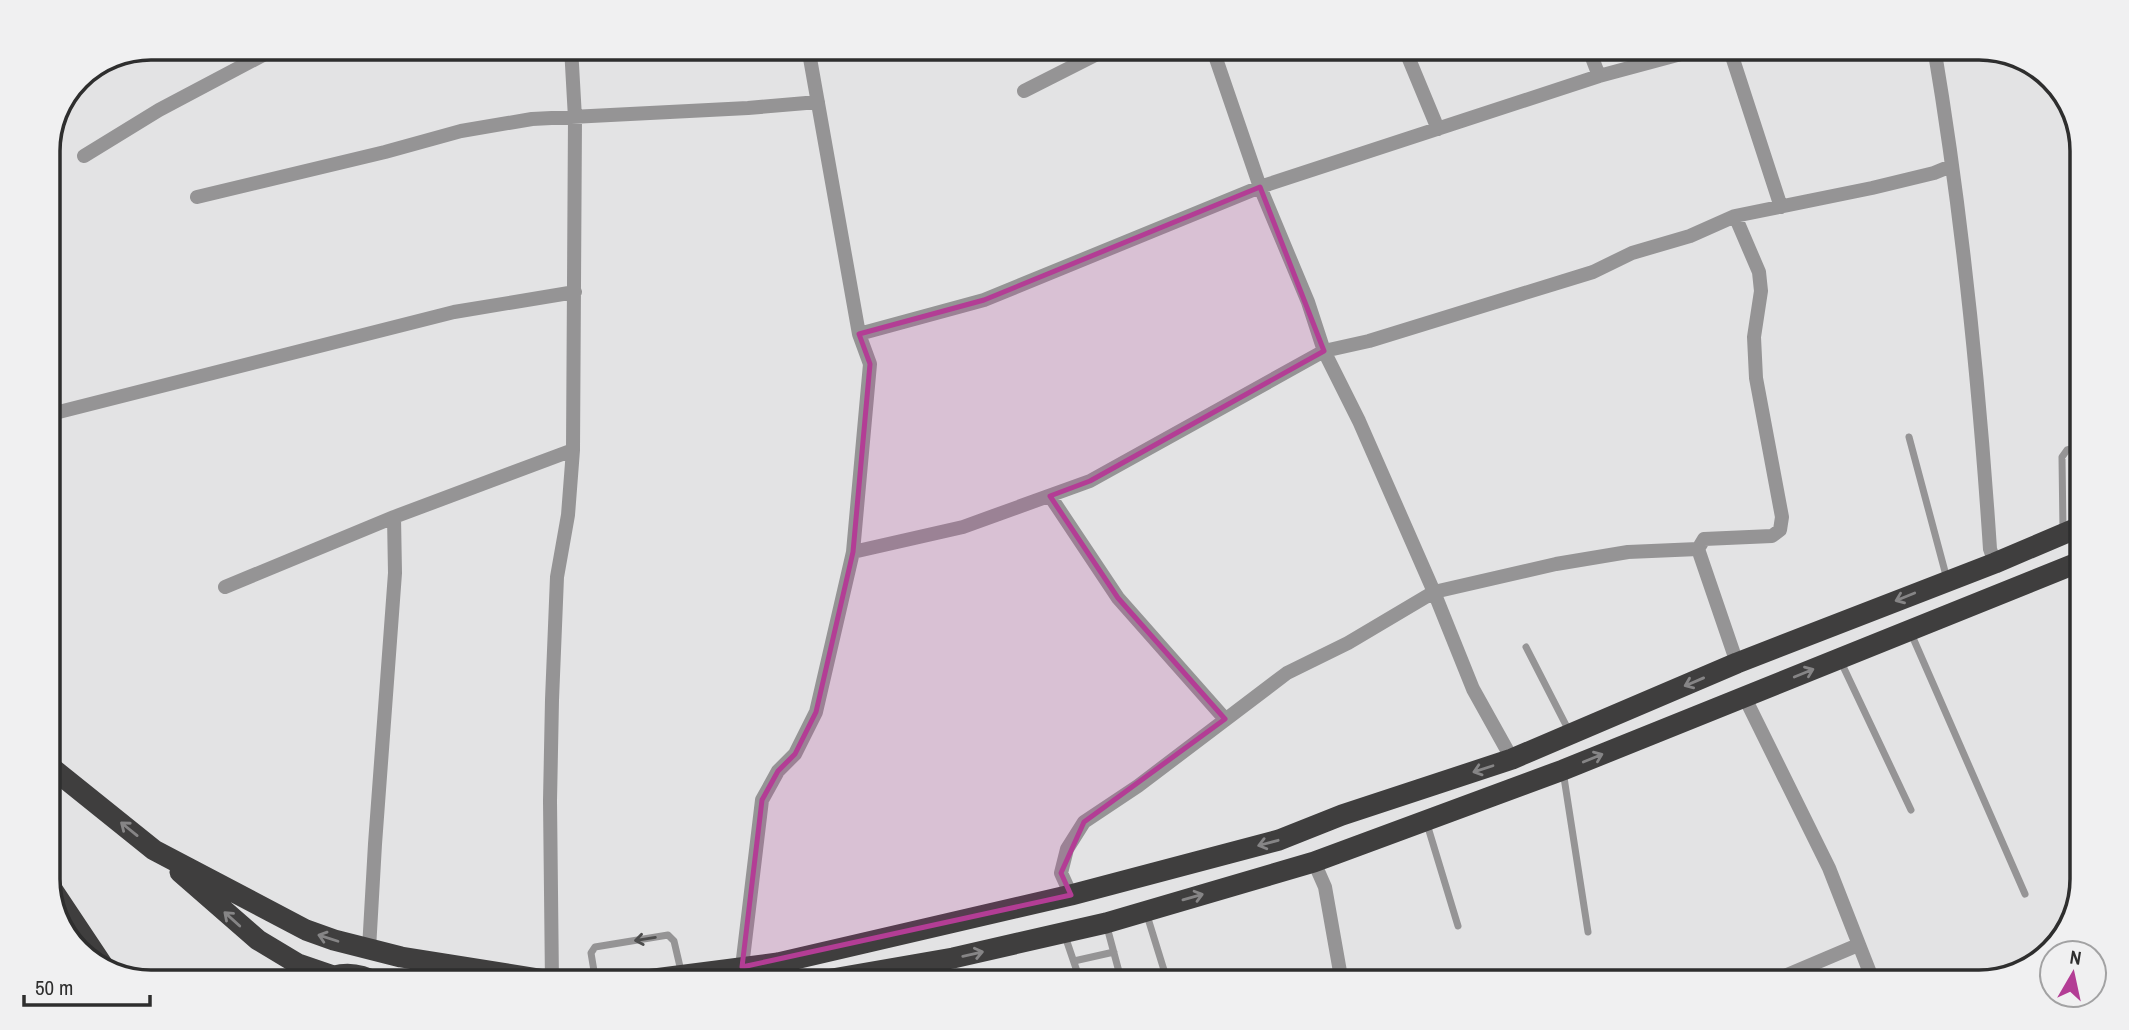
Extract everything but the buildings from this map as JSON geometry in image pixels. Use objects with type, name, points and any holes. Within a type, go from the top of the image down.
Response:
[{"type":"highway","points":[[720,970],[778,963],[1070,895],[1279,840],[1342,815],[1512,759],[1737,663],[1995,563],[2070,531]]},
{"type":"highway","points":[[884,970],[953,958],[1106,923],[1314,862],[1563,771],[2070,566]]},
{"type":"highway","points":[[60,774],[154,850],[258,940],[309,970]]},
{"type":"highway","points":[[154,850],[306,930],[401,957],[482,970]]},
{"type":"highway","points":[[63,906],[92,949]]},
{"type":"street","points":[[84,156],[159,110],[255,59]]},
{"type":"street","points":[[556,970],[550,801],[557,577],[568,515],[573,450],[575,118],[572,59]]},
{"type":"street","points":[[742,967],[762,800],[778,771],[795,754],[816,712],[853,552],[870,364],[859,334],[810,59]]},
{"type":"street","points":[[1024,91],[1087,59]]},
{"type":"street","points":[[1216,59],[1260,187],[1308,302],[1324,351],[1359,421],[1473,689],[1512,759]]},
{"type":"street","points":[[1409,59],[1438,129]]},
{"type":"street","points":[[1593,59],[1599,76]]},
{"type":"street","points":[[859,334],[984,300],[1260,187],[1599,76],[1662,59]]},
{"type":"street","points":[[1733,59],[1781,207]]},
{"type":"street","points":[[1936,59],[1948,131],[1971,325],[1990,549],[1995,563]]},
{"type":"street","points":[[197,197],[461,131],[532,119],[818,102]]},
{"type":"street","points":[[853,552],[963,527],[1090,481],[1324,351],[1369,341],[1593,272],[1632,253],[1690,236],[1735,216],[1934,173],[1951,166]]},
{"type":"street","points":[[1735,216],[1759,272],[1761,291],[1754,337],[1756,378],[1782,517],[1780,530],[1772,536],[1704,539],[1698,549],[1737,663]]},
{"type":"street","points":[[60,412],[454,312],[575,292]]},
{"type":"street","points":[[225,587],[394,517],[573,450]]},
{"type":"street","points":[[1050,496],[1118,598],[1225,719]]},
{"type":"street","points":[[369,949],[395,573],[394,517]]},
{"type":"street","points":[[1070,895],[1061,873],[1067,849],[1084,822],[1138,786],[1287,673],[1348,643],[1434,592],[1556,564],[1628,552],[1698,549]]},
{"type":"street","points":[[1744,696],[1829,867],[1869,970]]},
{"type":"street","points":[[1314,862],[1325,887],[1340,970]]},
{"type":"street","points":[[1799,970],[1858,945]]},
{"type":"lane","points":[[1909,437],[1947,580]]},
{"type":"lane","points":[[2069,449],[2062,457],[2069,512]]},
{"type":"lane","points":[[1910,631],[2025,894]]},
{"type":"lane","points":[[1527,647],[1571,734]]},
{"type":"lane","points":[[1839,659],[1911,810]]},
{"type":"lane","points":[[1563,771],[1588,932]]},
{"type":"lane","points":[[1425,820],[1458,926]]},
{"type":"lane","points":[[1146,911],[1164,970]]},
{"type":"lane","points":[[1106,923],[1119,970]]},
{"type":"lane","points":[[1063,932],[1077,970]]},
{"type":"lane","points":[[594,970],[591,953],[595,947],[668,935],[674,941],[681,970]]},
{"type":"lane","points":[[1074,961],[1114,952]]},
{"type":"highlighted area","points":[[1260,187],[1324,351],[1090,481],[1050,496],[1118,598],[1225,719],[1084,822],[1061,873],[1071,895],[742,967],[762,800],[778,771],[795,754],[816,712],[853,552],[870,364],[859,334],[984,300]]}]
